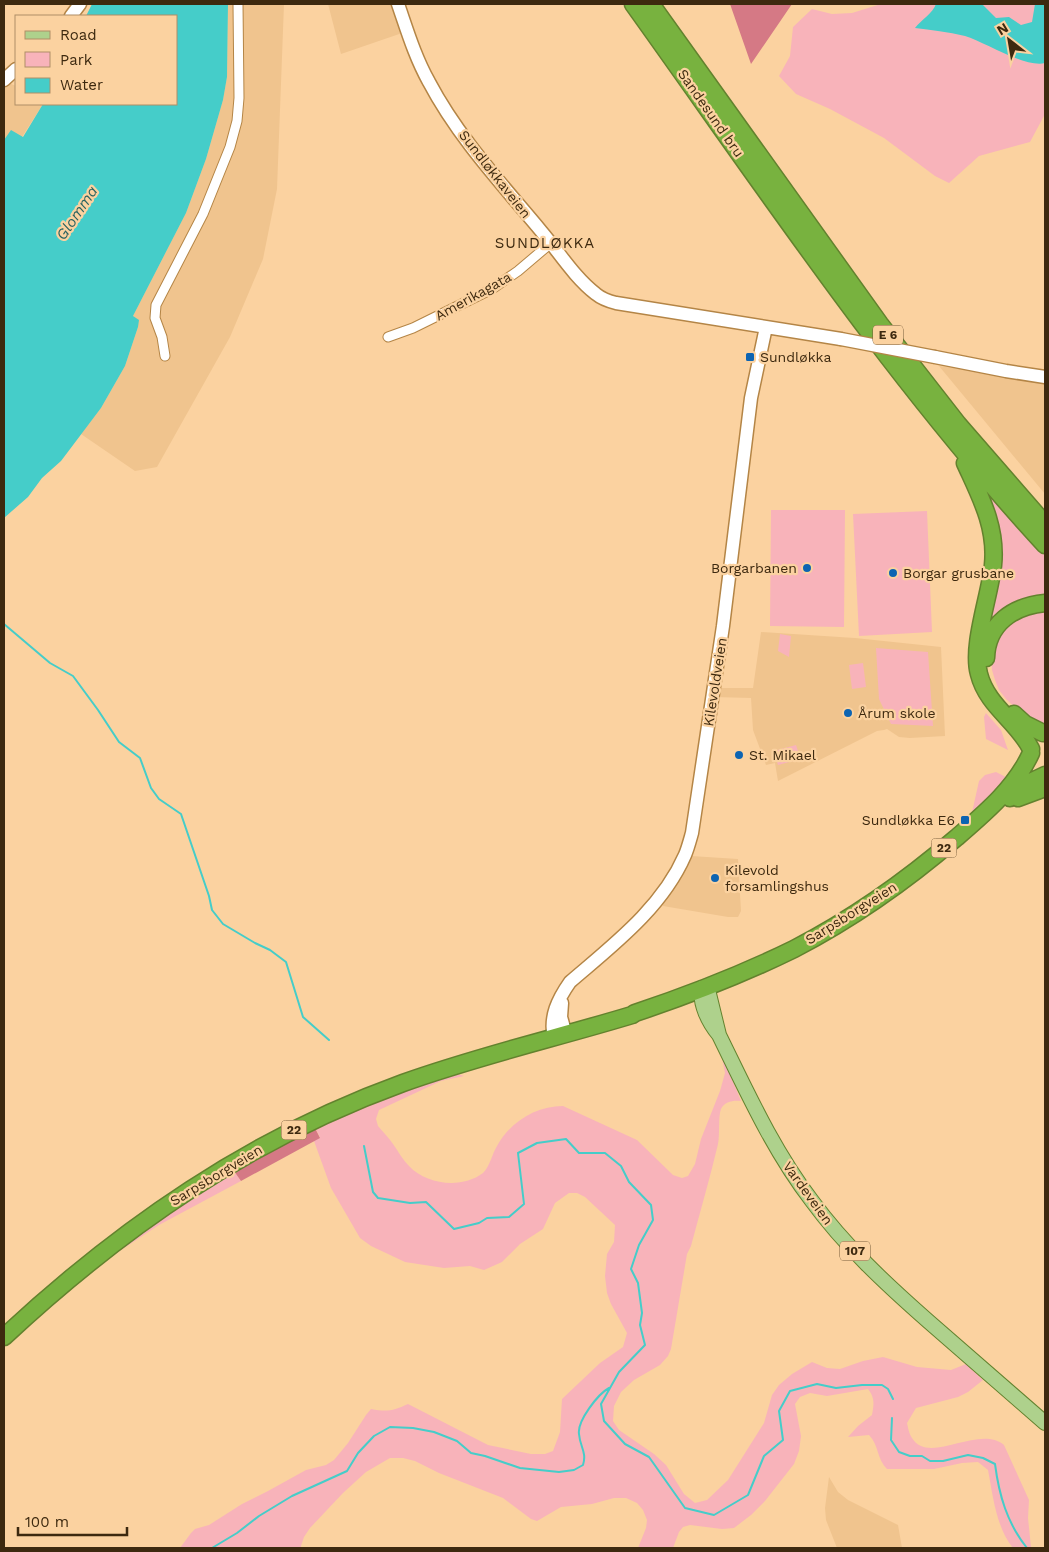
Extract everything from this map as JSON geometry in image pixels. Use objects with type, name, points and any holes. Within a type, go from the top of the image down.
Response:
[{"type":"highway","name":"Sandesund bru","points":[[633,4],[794,218]]},
{"type":"highway","name":"Sandesund bru","points":[[651,4],[794,218]]},
{"type":"highway","name":"E 6","points":[[794,218],[860,320],[954,441],[1045,545]]},
{"type":"highway","name":"E 6","points":[[794,218],[936,397],[1045,524]]},
{"type":"highway","name":"E 6","points":[[954,441],[984,504],[992,537],[993,566],[977,650],[978,673],[991,699],[1028,742],[1031,751]]},
{"type":"highway","points":[[1044,733],[1033,729],[1018,719],[1000,698],[988,676],[986,653],[988,642],[1000,621],[1020,608],[1045,603]]},
{"type":"highway","name":"22","points":[[1044,733],[1035,740],[1031,751],[1035,764],[1045,773]]},
{"type":"highway","name":"Sarpsborgveien","points":[[704,993],[793,949],[844,921],[888,892],[928,862],[977,820],[1011,785],[1026,764],[1031,751]]},
{"type":"highway","name":"Sarpsborgveien","points":[[4,1337],[84,1265],[151,1215],[210,1176],[274,1140],[326,1115],[402,1083],[446,1068],[632,1016],[635,1013],[704,993],[782,962],[846,926],[905,886],[984,822],[1024,785],[1045,773]]},
{"type":"highway","name":"22","points":[[984,822],[1015,800],[1045,788]]},
{"type":"main road","points":[[72,15],[80,4]]},
{"type":"main road","name":"Sundløkkaveien","points":[[398,4],[420,64],[448,113],[498,182],[582,282],[606,301],[841,339],[1045,377]]},
{"type":"main road","points":[[4,80],[15,70]]},
{"type":"main road","name":"Kilevoldveien","points":[[560,1037],[564,991],[570,982],[631,928],[654,904],[661,896],[686,854],[692,833],[718,668],[751,398],[766,327]]},
{"type":"main road","name":"Vardeveien","points":[[704,993],[706,1012],[769,1135],[785,1163],[842,1239],[890,1287],[1045,1423]]},
{"type":"street","points":[[165,356],[162,337],[155,318],[156,305],[203,214],[230,147],[237,121],[240,98],[238,4]]},
{"type":"street","name":"Amerikagata","points":[[388,337],[413,328],[492,289],[518,271],[551,243]]},
{"type":"shaded area","points":[[228,4],[284,4],[277,189],[263,259],[230,337],[157,467],[135,471],[81,434],[101,408],[125,366],[138,327],[133,316],[186,213],[206,159],[223,100],[227,77]]},
{"type":"shaded area","points":[[328,4],[398,4],[408,31],[341,54]]},
{"type":"shaded area","points":[[730,4],[792,4],[751,64]]},
{"type":"shaded area","points":[[4,81],[15,86],[15,105],[42,105],[22,137],[4,140]]},
{"type":"shaded area","points":[[939,366],[1045,381],[1045,494]]},
{"type":"shaded area","name":"Årum skole","points":[[761,632],[855,638],[941,647],[945,736],[910,738],[899,737],[887,729],[877,731],[778,781],[775,763],[766,765],[753,730],[751,698],[713,697],[714,688],[753,688]]},
{"type":"shaded area","points":[[691,856],[738,859],[741,911],[738,917],[663,906],[661,895]]},
{"type":"shaded area","points":[[315,1128],[320,1138],[241,1181],[234,1171],[276,1147]]},
{"type":"shaded area","points":[[829,1477],[838,1492],[848,1500],[898,1525],[902,1548],[837,1548],[826,1520],[825,1508]]},
{"type":"green space","points":[[881,4],[1045,4],[1045,114],[1030,142],[979,156],[949,183],[935,176],[884,138],[830,109],[796,94],[779,76],[790,56],[793,27],[812,9],[832,14],[852,13]]},
{"type":"green space","points":[[976,477],[1045,553],[1045,599],[986,629],[998,561]]},
{"type":"green space","name":"Borgarbanen","points":[[771,510],[845,510],[844,627],[770,626]]},
{"type":"green space","name":"Borgar grusbane","points":[[927,511],[932,632],[859,636],[853,514]]},
{"type":"green space","points":[[1045,607],[1045,725],[1028,720],[1006,699],[999,690],[995,680],[991,659],[996,636],[1015,615]]},
{"type":"green space","points":[[780,634],[791,636],[789,657],[778,651]]},
{"type":"green space","points":[[876,648],[928,652],[933,726],[891,724],[879,699]]},
{"type":"green space","points":[[863,663],[866,687],[852,689],[849,665]]},
{"type":"green space","points":[[986,713],[1001,730],[1008,750],[986,739],[984,717]]},
{"type":"green space","points":[[796,745],[799,754],[797,760],[778,765],[774,751]]},
{"type":"green space","points":[[996,772],[1008,778],[971,817],[979,781],[985,775]]},
{"type":"green space","points":[[721,1052],[741,1101],[727,1103],[720,1112],[718,1144],[691,1246],[687,1254],[671,1349],[660,1365],[634,1380],[621,1392],[614,1406],[613,1421],[619,1430],[654,1454],[666,1465],[684,1494],[695,1503],[707,1500],[728,1480],[764,1423],[772,1395],[779,1385],[792,1374],[812,1362],[827,1368],[840,1369],[863,1361],[883,1357],[917,1367],[951,1370],[966,1364],[983,1380],[958,1397],[916,1408],[907,1423],[910,1435],[920,1445],[930,1448],[981,1439],[993,1440],[1004,1445],[1029,1500],[1028,1518],[1031,1547],[1035,1548],[1013,1548],[1007,1540],[996,1511],[988,1470],[978,1462],[962,1463],[934,1469],[887,1469],[881,1461],[875,1443],[869,1435],[848,1437],[872,1415],[873,1401],[868,1389],[827,1396],[810,1393],[800,1397],[795,1404],[801,1436],[799,1451],[794,1464],[765,1501],[734,1528],[722,1529],[690,1525],[683,1527],[673,1548],[638,1548],[647,1520],[643,1510],[637,1503],[626,1498],[614,1498],[592,1504],[561,1507],[537,1521],[531,1519],[503,1498],[439,1473],[415,1461],[403,1458],[390,1458],[366,1472],[343,1493],[310,1528],[304,1537],[301,1548],[180,1548],[195,1529],[209,1525],[242,1504],[306,1470],[326,1465],[334,1460],[371,1409],[390,1410],[408,1404],[488,1445],[531,1454],[545,1454],[553,1451],[560,1432],[562,1399],[600,1363],[623,1347],[627,1333],[611,1304],[607,1293],[605,1276],[607,1254],[614,1242],[615,1225],[585,1197],[577,1193],[569,1193],[555,1203],[543,1229],[520,1244],[502,1262],[484,1270],[470,1266],[444,1268],[405,1262],[371,1246],[360,1238],[331,1188],[314,1141],[320,1137],[315,1128],[363,1106],[450,1072],[464,1076],[441,1081],[379,1110],[376,1119],[378,1126],[407,1164],[425,1177],[445,1183],[455,1183],[475,1178],[483,1173],[502,1137],[516,1123],[534,1112],[563,1106],[637,1140],[673,1175],[682,1178],[688,1176],[695,1164],[701,1139],[720,1091],[725,1073]]},
{"type":"green space","points":[[234,1171],[241,1181],[159,1225],[109,1258],[154,1219]]},
{"type":"water","name":"Glomma","points":[[92,4],[228,4],[227,77],[223,100],[206,159],[186,213],[133,316],[139,320],[138,327],[125,366],[101,408],[61,461],[42,478],[28,497],[4,518],[4,140],[11,130],[23,137],[42,105],[178,105],[178,15],[86,15]]},
{"type":"water","points":[[936,4],[982,4],[996,18],[1009,17],[1021,25],[1032,22],[1035,4],[1045,4],[1045,63],[1027,62],[965,36],[915,28]]},
{"type":"waterway","points":[[4,624],[50,663],[73,676],[119,742],[140,758],[151,788],[159,799],[181,814],[212,910],[223,924],[270,950],[286,962],[303,1017],[329,1040]]},
{"type":"waterway","points":[[364,1146],[373,1192],[378,1198],[410,1203],[426,1202],[454,1229],[479,1223],[487,1218],[509,1217],[524,1204],[518,1153],[537,1143],[566,1139],[579,1153],[605,1153],[621,1166],[629,1182],[651,1205],[653,1220],[639,1245],[631,1269],[638,1283],[642,1313],[640,1325],[645,1345],[619,1372],[601,1404],[604,1421],[625,1444],[649,1457],[685,1508],[714,1515],[748,1495],[764,1456],[783,1440],[779,1411],[790,1391],[817,1384],[836,1388],[882,1385],[888,1389],[893,1399]]},
{"type":"waterway","points":[[212,1548],[292,1496],[347,1471],[358,1453],[374,1436],[390,1427],[413,1428],[434,1432],[457,1441],[471,1453],[520,1468],[559,1472],[574,1470],[583,1465],[584,1460],[579,1434],[581,1422],[594,1402],[609,1388]]},
{"type":"waterway","points":[[892,1418],[891,1440],[899,1452],[910,1456],[922,1456],[930,1461],[943,1461],[968,1455],[983,1458],[995,1464],[999,1487],[1009,1519],[1027,1548]]},
{"type":"place","name":"Sundløkka","points":[[750,357]]},
{"type":"place","name":"Borgarbanen","points":[[807,568]]},
{"type":"place","name":"Borgar grusbane","points":[[893,573]]},
{"type":"place","name":"Årum skole","points":[[848,713]]},
{"type":"place","name":"St. Mikael","points":[[739,755]]},
{"type":"place","name":"Sundløkka E6","points":[[965,820]]},
{"type":"place","name":"Kilevold forsamlingshus","points":[[715,878]]},
{"type":"district","name":"SUNDLØKKA","points":[[545,243]]}]
